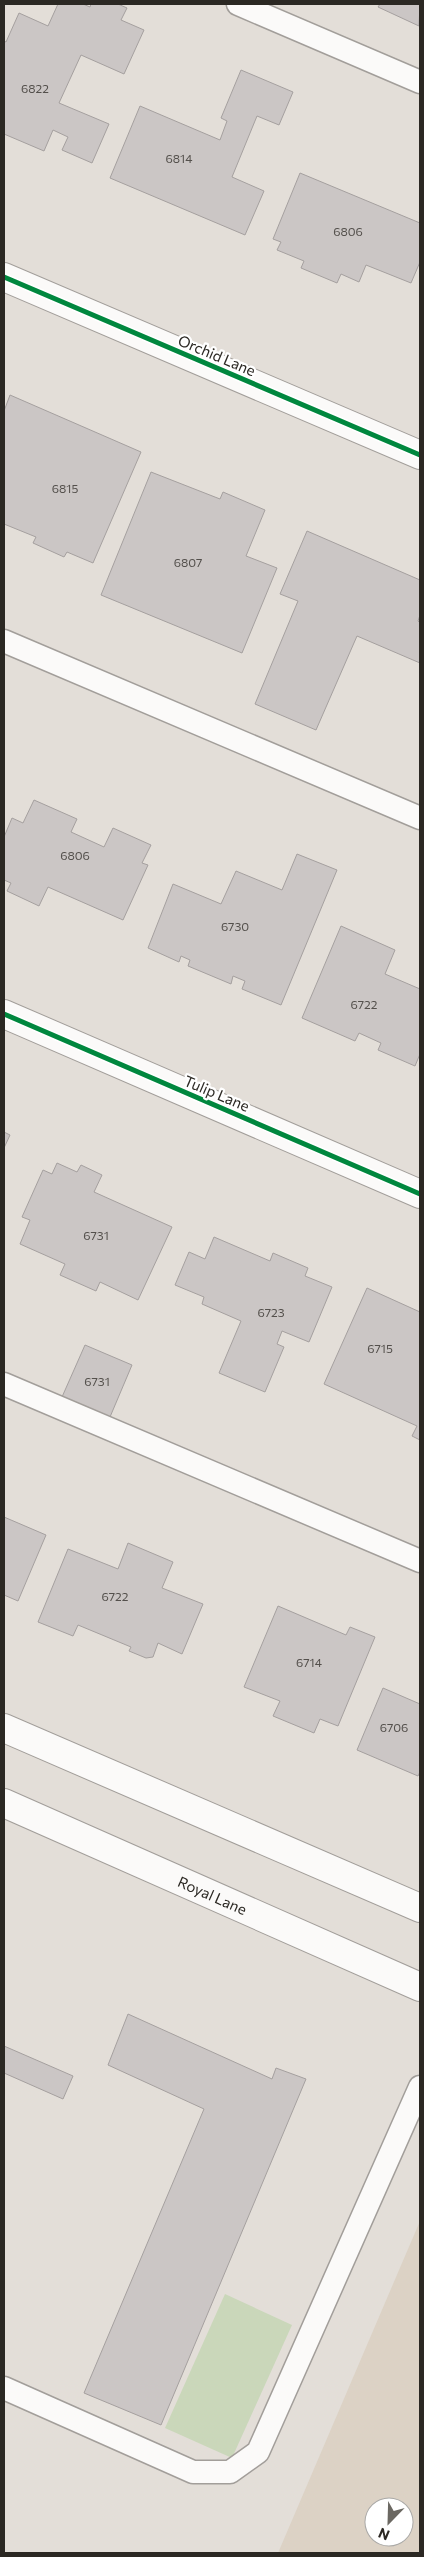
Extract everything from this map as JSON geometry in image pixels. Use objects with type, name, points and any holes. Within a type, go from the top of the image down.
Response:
[{"type":"main road","name":"Orchid Lane","points":[[4,277],[420,455]]},
{"type":"main road","name":"Tulip Lane","points":[[4,1014],[420,1194]]},
{"type":"main road","points":[[4,1728],[420,1908]]},
{"type":"main road","name":"Royal Lane","points":[[4,1803],[420,1987]]},
{"type":"lane","points":[[238,4],[420,82]]},
{"type":"lane","points":[[4,641],[420,818]]},
{"type":"lane","points":[[4,1384],[420,1561]]},
{"type":"lane","points":[[4,2388],[193,2472],[230,2472],[258,2452],[420,2087]]},
{"type":"shaded area","points":[[420,2221],[420,2553],[278,2553]]},
{"type":"green space","points":[[225,2294],[292,2325],[232,2458],[165,2428]]},
{"type":"building","points":[[58,4],[83,4],[90,7],[91,4],[118,4],[127,8],[121,20],[144,30],[124,74],[81,55],[59,103],[109,124],[92,163],[62,150],[68,137],[53,130],[44,151],[4,134],[4,41],[6,42],[19,13],[48,26]]},
{"type":"building","points":[[380,4],[420,4],[419,26],[378,7]]},
{"type":"building","points":[[241,70],[293,92],[279,125],[257,116],[232,177],[264,191],[245,235],[110,178],[140,106],[220,140],[227,121],[221,118]]},
{"type":"building","points":[[300,173],[420,223],[420,262],[411,283],[366,265],[359,282],[341,274],[337,283],[301,268],[304,261],[277,250],[281,242],[273,239]]},
{"type":"building","points":[[10,395],[141,452],[93,563],[67,552],[64,557],[33,543],[36,537],[4,524],[4,411]]},
{"type":"building","points":[[151,472],[220,499],[223,492],[265,510],[246,556],[277,568],[242,653],[101,595]]},
{"type":"building","points":[[307,531],[420,580],[420,615],[418,621],[420,623],[420,663],[357,636],[316,730],[255,704],[298,601],[280,594]]},
{"type":"building","points":[[34,800],[77,819],[71,832],[104,847],[113,828],[151,845],[142,863],[148,865],[123,920],[48,887],[39,906],[7,891],[11,883],[4,880],[4,837],[12,818],[23,823]]},
{"type":"building","points":[[297,854],[337,870],[281,1005],[242,989],[245,981],[233,976],[231,984],[188,966],[190,960],[181,956],[179,962],[148,948],[173,884],[221,904],[236,871],[282,890]]},
{"type":"building","points":[[341,926],[395,950],[385,974],[420,989],[420,1054],[415,1066],[378,1050],[381,1043],[359,1033],[355,1041],[302,1018]]},
{"type":"building","points":[[4,1132],[10,1135],[4,1148]]},
{"type":"building","points":[[57,1163],[77,1172],[81,1165],[102,1175],[94,1192],[172,1227],[138,1300],[100,1282],[96,1291],[60,1275],[65,1264],[20,1244],[30,1220],[22,1217],[43,1170],[52,1174]]},
{"type":"building","points":[[214,1237],[270,1261],[273,1253],[308,1268],[305,1276],[332,1287],[309,1342],[282,1331],[277,1344],[284,1347],[265,1392],[219,1373],[241,1321],[202,1304],[204,1297],[175,1285],[189,1252],[205,1259]]},
{"type":"building","points":[[367,1288],[420,1312],[420,1440],[412,1436],[417,1426],[324,1384]]},
{"type":"building","points":[[85,1345],[132,1365],[110,1417],[62,1397]]},
{"type":"building","points":[[4,1517],[46,1535],[18,1601],[4,1595]]},
{"type":"building","points":[[128,1543],[173,1562],[162,1588],[203,1604],[182,1654],[158,1643],[153,1657],[146,1658],[129,1651],[131,1647],[78,1625],[73,1636],[38,1622],[68,1549],[118,1569]]},
{"type":"building","points":[[278,1606],[346,1635],[350,1627],[375,1637],[338,1726],[320,1719],[314,1733],[273,1716],[280,1701],[244,1687]]},
{"type":"building","points":[[383,1688],[420,1704],[420,1772],[418,1776],[357,1750]]},
{"type":"building","points":[[128,2014],[272,2079],[276,2068],[306,2079],[161,2425],[84,2393],[204,2109],[108,2065]]},
{"type":"building","points":[[4,2046],[73,2076],[63,2099],[4,2073]]},
{"type":"cycle path","points":[[4,277],[420,455]]},
{"type":"cycle path","points":[[4,1014],[420,1194]]}]
